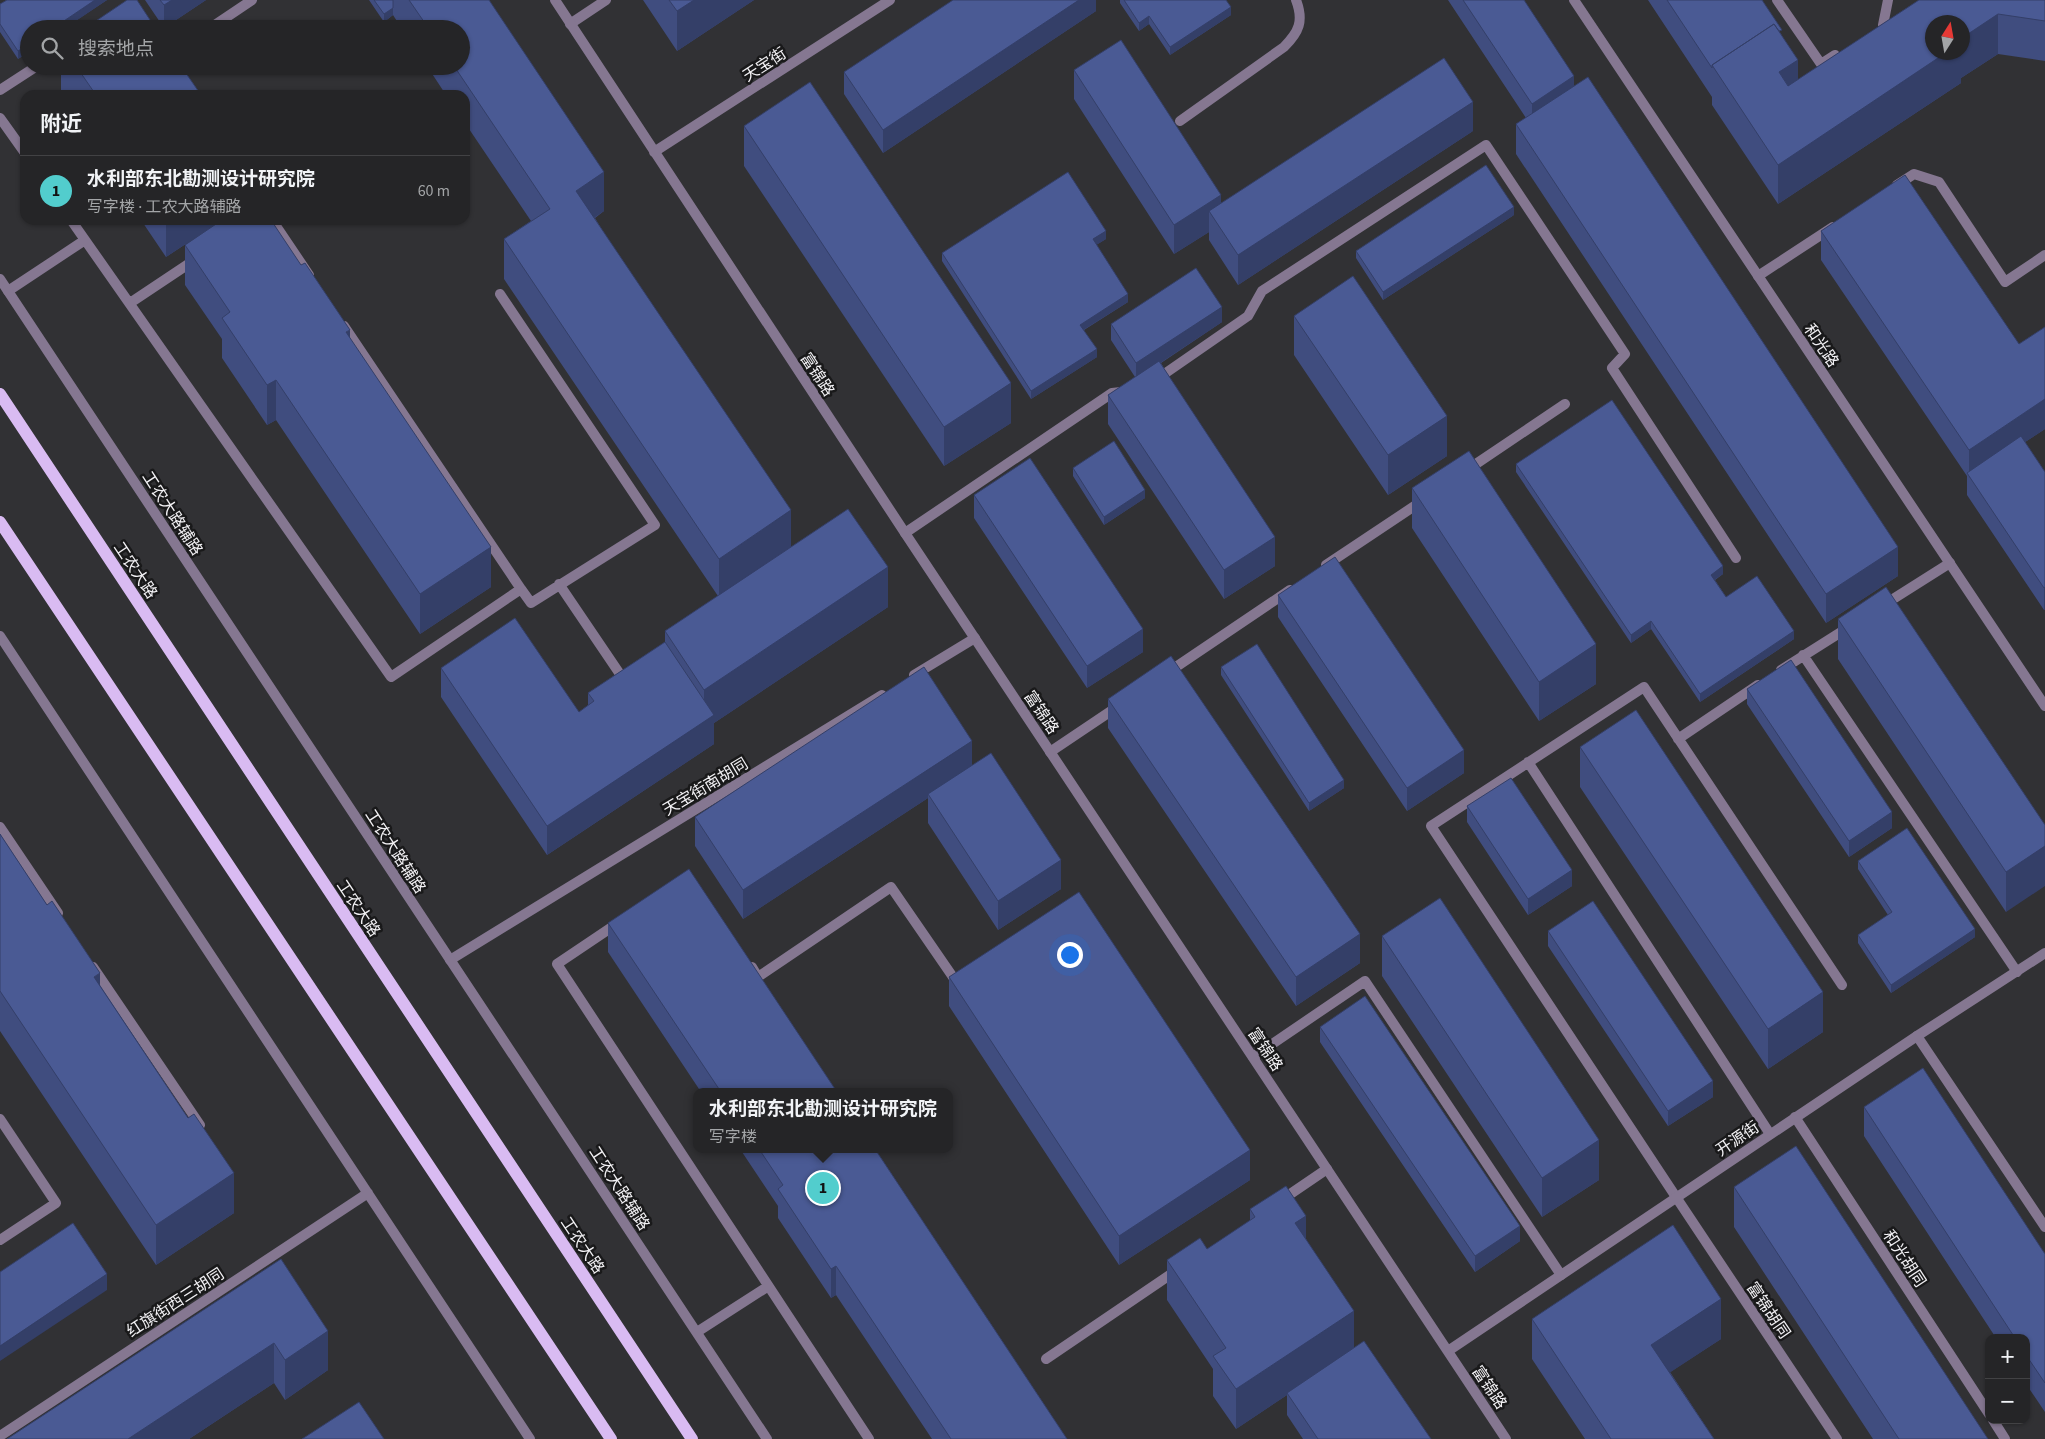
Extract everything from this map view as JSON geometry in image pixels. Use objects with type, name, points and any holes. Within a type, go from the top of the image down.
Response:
[{"type":"main road","name":"工农大路","points":[[0,394],[692,1439]]},
{"type":"main road","points":[[0,522],[611,1439]]},
{"type":"street","points":[[222,20],[252,0]]},
{"type":"street","name":"富锦路","points":[[555,0],[905,534],[1506,1439]]},
{"type":"street","points":[[570,24],[606,0]]},
{"type":"street","name":"天宝街","points":[[654,152],[890,0]]},
{"type":"street","points":[[1180,121],[1284,47],[1295,35],[1301,14],[1296,0]]},
{"type":"street","name":"和光路","points":[[1574,0],[2045,706]]},
{"type":"street","points":[[1777,0],[1821,64],[1844,50]]},
{"type":"street","points":[[1888,0],[1879,27],[1898,15]]},
{"type":"street","points":[[0,90],[22,75]]},
{"type":"street","points":[[0,118],[20,146]]},
{"type":"street","points":[[1148,385],[1248,316],[1262,291],[1486,145],[1625,354],[1612,368],[1736,558]]},
{"type":"street","points":[[1890,190],[1914,174],[1939,182],[2005,282],[2045,255]]},
{"type":"street","points":[[1758,276],[1840,222]]},
{"type":"street","points":[[76,225],[391,677],[521,589]]},
{"type":"street","points":[[275,225],[316,286]]},
{"type":"street","points":[[8,291],[86,240]]},
{"type":"street","points":[[130,303],[205,253]]},
{"type":"street","name":"工农大路辅路","points":[[0,279],[767,1439]]},
{"type":"street","points":[[338,318],[530,603],[654,525],[500,294]]},
{"type":"street","points":[[905,534],[1112,393],[1131,391]]},
{"type":"street","points":[[1461,474],[1565,404]]},
{"type":"street","points":[[1317,572],[1429,496]]},
{"type":"street","points":[[1876,610],[1950,563]]},
{"type":"street","points":[[1155,681],[1300,583]]},
{"type":"street","points":[[559,584],[626,683]]},
{"type":"street","points":[[1678,738],[1803,655],[1860,620]]},
{"type":"street","points":[[0,636],[530,1439]]},
{"type":"street","points":[[907,680],[975,638]]},
{"type":"street","points":[[1803,655],[2017,972]]},
{"type":"street","points":[[1770,1134],[1528,762],[1644,687],[1842,985]]},
{"type":"street","name":"天宝街南胡同","points":[[450,960],[890,690]]},
{"type":"street","points":[[1050,752],[1131,697]]},
{"type":"street","name":"富锦胡同","points":[[1528,762],[1431,826],[1837,1439]]},
{"type":"street","points":[[0,826],[66,926]]},
{"type":"street","points":[[748,962],[758,977],[891,887],[955,980]]},
{"type":"street","points":[[628,917],[557,964],[767,1287],[869,1439]]},
{"type":"street","name":"开源街","points":[[1448,1351],[1917,1036],[2045,953]]},
{"type":"street","points":[[88,959],[208,1137]]},
{"type":"street","points":[[1253,1057],[1365,982],[1561,1275]]},
{"type":"street","points":[[1917,1036],[2045,1227]]},
{"type":"street","name":"和光胡同","points":[[1796,1117],[1985,1408]]},
{"type":"street","points":[[0,1119],[56,1203],[0,1240]]},
{"type":"street","points":[[1271,1207],[1327,1169]]},
{"type":"street","name":"红旗街西三胡同","points":[[0,1436],[368,1193]]},
{"type":"street","points":[[1046,1359],[1183,1267]]},
{"type":"street","points":[[697,1332],[767,1287]]},
{"type":"street","points":[[1996,1424],[2005,1439]]},
{"type":"building","points":[[7,0],[95,0],[65,20],[20,20],[20,50],[18,51],[0,24],[0,4]]},
{"type":"building","points":[[127,0],[137,0],[150,20],[97,20]]},
{"type":"building","points":[[160,0],[172,0],[164,5]]},
{"type":"building","points":[[374,0],[393,0],[393,8],[384,14]]},
{"type":"building","points":[[409,0],[489,0],[604,172],[576,191],[791,510],[719,559],[504,239],[550,209],[460,75],[470,75],[470,20],[423,20]]},
{"type":"building","points":[[669,0],[694,0],[677,11]]},
{"type":"building","points":[[953,0],[1079,0],[883,130],[844,72]]},
{"type":"building","points":[[1124,0],[1226,0],[1231,7],[1170,47],[1149,16],[1139,23]]},
{"type":"building","points":[[1463,0],[1524,0],[1574,76],[1532,104]]},
{"type":"building","points":[[1667,0],[1762,0],[1782,30],[1779,31],[1774,24],[1712,65],[1712,68]]},
{"type":"building","points":[[1919,0],[2045,0],[2045,21],[1998,14],[1970,33],[1970,15],[1925,15],[1925,60],[1935,60],[1778,165],[1712,65],[1774,24],[1798,60],[1779,72],[1788,86]]},
{"type":"building","points":[[1121,40],[1221,195],[1174,225],[1074,70]]},
{"type":"building","points":[[1444,58],[1473,102],[1238,255],[1209,211]]},
{"type":"building","points":[[82,75],[187,75],[198,90],[93,90]]},
{"type":"building","points":[[1588,77],[1898,547],[1826,594],[1516,124]]},
{"type":"building","points":[[810,82],[1011,383],[944,427],[744,126]]},
{"type":"building","points":[[1486,165],[1514,207],[1383,292],[1356,251]]},
{"type":"building","points":[[1068,172],[1106,231],[1093,239],[1128,294],[1080,325],[1097,349],[1031,391],[942,253]]},
{"type":"building","points":[[1905,175],[2019,344],[2045,327],[2045,399],[1969,450],[1821,231]]},
{"type":"building","points":[[215,225],[274,225],[301,265],[305,263],[350,330],[346,332],[491,547],[420,594],[276,380],[267,385],[222,318],[230,312],[185,245]]},
{"type":"building","points":[[1196,268],[1222,307],[1136,363],[1111,324]]},
{"type":"building","points":[[1353,276],[1447,416],[1388,455],[1294,316]]},
{"type":"building","points":[[1159,361],[1275,537],[1224,570],[1108,395]]},
{"type":"building","points":[[1612,400],[1723,566],[1711,575],[1726,597],[1757,576],[1794,631],[1700,694],[1651,621],[1631,635],[1516,464]]},
{"type":"building","points":[[2021,436],[2045,472],[2044,588],[1967,473]]},
{"type":"building","points":[[1114,441],[1145,490],[1104,517],[1073,468]]},
{"type":"building","points":[[1469,451],[1596,644],[1539,682],[1412,488]]},
{"type":"building","points":[[1030,458],[1143,629],[1087,666],[974,495]]},
{"type":"building","points":[[848,509],[888,567],[704,690],[665,631]]},
{"type":"building","points":[[1335,557],[1464,750],[1407,788],[1278,595]]},
{"type":"building","points":[[1886,587],[2045,825],[2045,846],[2006,872],[1838,619]]},
{"type":"building","points":[[515,618],[579,712],[594,701],[588,693],[665,642],[714,715],[547,826],[441,668]]},
{"type":"building","points":[[1257,644],[1344,780],[1309,803],[1221,667]]},
{"type":"building","points":[[1171,656],[1360,934],[1296,977],[1108,699]]},
{"type":"building","points":[[1791,660],[1892,812],[1849,841],[1747,689]]},
{"type":"building","points":[[924,667],[972,741],[743,890],[695,817]]},
{"type":"building","points":[[1636,710],[1823,992],[1768,1029],[1580,747]]},
{"type":"building","points":[[991,753],[1061,860],[998,901],[928,794]]},
{"type":"building","points":[[1511,778],[1572,870],[1528,899],[1467,806]]},
{"type":"building","points":[[1907,828],[1975,929],[1891,985],[1858,935],[1892,912],[1858,861]]},
{"type":"building","points":[[0,834],[47,905],[52,901],[100,973],[94,977],[188,1118],[194,1114],[234,1173],[156,1225],[0,991]]},
{"type":"building","points":[[689,869],[834,1088],[718,1088],[608,923]]},
{"type":"building","points":[[1079,892],[1250,1150],[1119,1236],[949,977]]},
{"type":"building","points":[[1440,898],[1599,1140],[1542,1178],[1382,936]]},
{"type":"building","points":[[1593,901],[1713,1081],[1668,1111],[1548,931]]},
{"type":"building","points":[[1365,996],[1520,1226],[1475,1256],[1320,1027]]},
{"type":"building","points":[[1923,1068],[2045,1254],[2045,1383],[2030,1361],[2030,1334],[2012,1334],[1864,1107]]},
{"type":"building","points":[[1796,1146],[1988,1439],[1899,1439],[1734,1187]]},
{"type":"building","points":[[762,1153],[878,1153],[1067,1439],[951,1439],[836,1266],[831,1269],[778,1189],[783,1185]]},
{"type":"building","points":[[1286,1186],[1306,1216],[1295,1223],[1354,1311],[1236,1389],[1213,1356],[1226,1348],[1167,1260],[1200,1238],[1207,1249],[1255,1217],[1250,1209]]},
{"type":"building","points":[[73,1223],[107,1274],[0,1346],[0,1272]]},
{"type":"building","points":[[1673,1225],[1721,1299],[1651,1345],[1714,1439],[1611,1439],[1532,1319]]},
{"type":"building","points":[[281,1259],[328,1331],[285,1360],[274,1343],[128,1439],[7,1439]]},
{"type":"building","points":[[1364,1341],[1431,1439],[1318,1439],[1287,1393]]},
{"type":"building","points":[[359,1402],[384,1439],[302,1439]]},
{"type":"place","name":"水利部东北勘测设计研究院","points":[[823,1188]]}]
